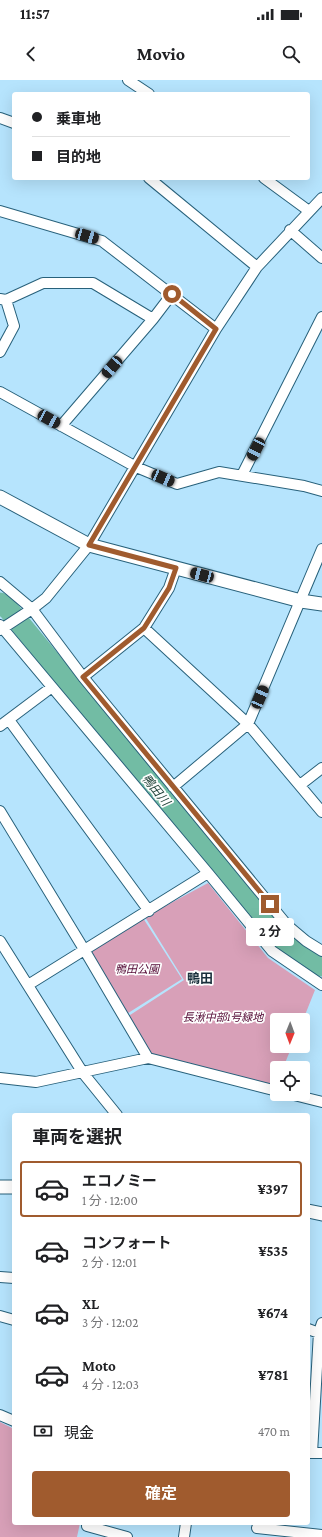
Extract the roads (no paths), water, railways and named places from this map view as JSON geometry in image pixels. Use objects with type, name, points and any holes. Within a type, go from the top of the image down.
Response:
[{"type":"street","points":[[132,81],[146,92]]},
{"type":"street","points":[[0,118],[12,122]]},
{"type":"street","points":[[151,180],[257,267]]},
{"type":"street","points":[[267,180],[309,211]]},
{"type":"street","points":[[322,198],[290,230],[257,267],[216,329],[89,545],[46,598],[32,609],[0,628],[52,687],[272,951],[322,985]]},
{"type":"street","points":[[0,211],[102,241],[216,329]]},
{"type":"street","points":[[290,230],[322,258]]},
{"type":"street","points":[[0,352],[14,326],[3,300],[43,283],[94,283],[153,320]]},
{"type":"street","points":[[61,426],[153,320],[172,294]]},
{"type":"street","points":[[242,475],[322,317]]},
{"type":"street","points":[[0,392],[136,467],[177,484],[219,472],[304,486],[322,491]]},
{"type":"street","points":[[0,497],[89,545],[300,601],[322,604]]},
{"type":"street","points":[[174,787],[248,724],[322,549]]},
{"type":"street","points":[[83,677],[144,628],[169,588],[176,568]]},
{"type":"street","points":[[0,582],[32,609],[83,677],[287,925],[306,941],[322,951]]},
{"type":"street","points":[[144,628],[248,724],[322,812]]},
{"type":"street","points":[[0,726],[52,687]]},
{"type":"street","points":[[9,720],[149,911]]},
{"type":"street","points":[[300,785],[322,768]]},
{"type":"street","points":[[0,811],[148,1058]]},
{"type":"street","points":[[28,985],[85,951],[208,873]]},
{"type":"street","points":[[0,941],[83,1073],[115,1113]]},
{"type":"street","points":[[0,1078],[36,1082],[148,1058],[270,1089]]},
{"type":"street","points":[[310,1099],[322,1102]]},
{"type":"street","points":[[0,1187],[12,1187]]},
{"type":"street","points":[[310,1211],[322,1214]]},
{"type":"street","points":[[0,1277],[12,1278]]},
{"type":"street","points":[[0,1316],[12,1319]]},
{"type":"street","points":[[310,1329],[321,1330],[312,1386],[310,1453],[322,1453]]},
{"type":"street","points":[[0,1415],[12,1420]]},
{"type":"street","points":[[85,1537],[87,1525],[128,1537]]},
{"type":"street","points":[[184,1537],[186,1525]]},
{"type":"street","points":[[257,1529],[322,1535]]},
{"type":"waterway","name":"鴨田川","points":[[0,603],[8,609],[246,899],[282,939],[322,966]]},
{"type":"district","name":"鴨田","points":[[200,978]]},
{"type":"park label","name":"鴨田公園","points":[[137,969]]},
{"type":"park label","name":"長湫中部1号緑地","points":[[223,1017]]}]
